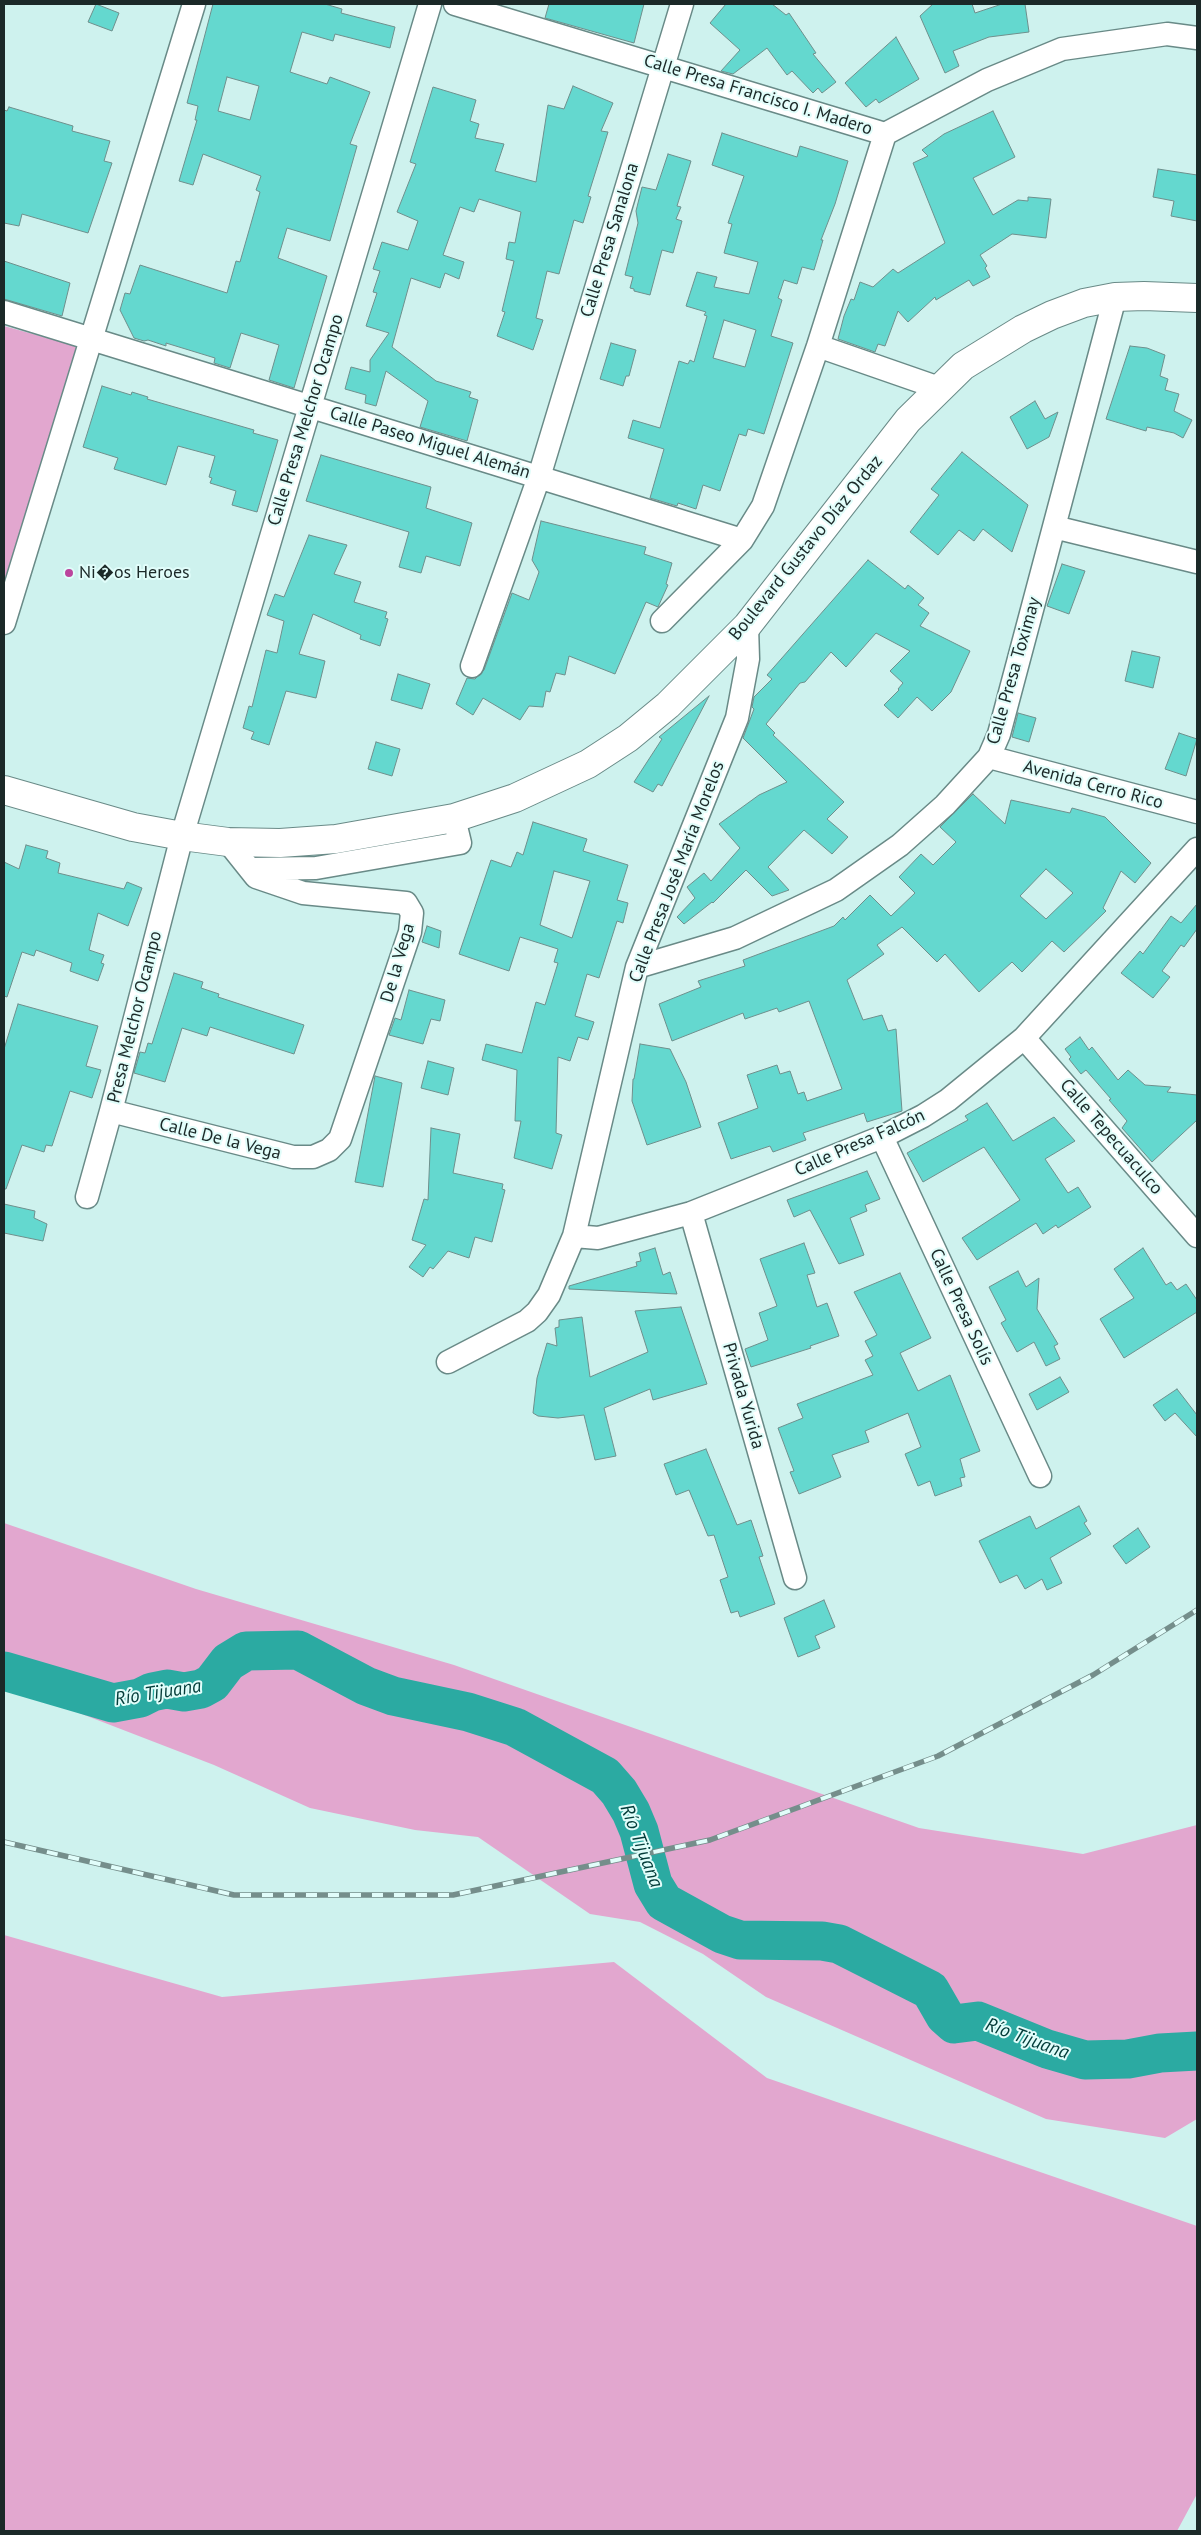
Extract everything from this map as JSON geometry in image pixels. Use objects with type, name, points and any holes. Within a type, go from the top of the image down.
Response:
[{"type":"main road","name":"Boulevard Gustavo Díaz Ordaz","points":[[4,790],[132,826],[182,836],[228,842],[280,844],[336,838],[454,818],[515,798],[588,764],[628,738],[668,705],[747,626],[908,420],[939,388],[972,361],[1022,329],[1084,303],[1115,297],[1197,298]]},
{"type":"street","points":[[4,623],[8,595],[91,339],[194,4]]},
{"type":"street","name":"Calle Presa Melchor Ocampo","points":[[182,836],[430,4]]},
{"type":"street","name":"Calle Presa Francisco I. Madero","points":[[455,4],[885,134],[987,80],[1062,49],[1167,34],[1197,38]]},
{"type":"street","name":"Calle Presa Sanalona","points":[[472,666],[539,477],[682,4]]},
{"type":"street","points":[[662,621],[742,540],[763,506],[818,346],[885,134]]},
{"type":"street","name":"Calle Presa Toximay","points":[[637,967],[735,938],[836,890],[900,845],[946,804],[989,757],[999,734],[1115,297]]},
{"type":"street","name":"Calle Paseo Miguel Alemán","points":[[4,312],[742,540]]},
{"type":"street","points":[[818,346],[939,388]]},
{"type":"street","points":[[1054,527],[1197,562]]},
{"type":"street","name":"Calle Presa José María Morelos","points":[[448,1362],[527,1322],[537,1312],[549,1295],[574,1236],[637,967],[737,718],[748,660],[747,626]]},
{"type":"street","name":"Avenida Cerro Rico","points":[[989,757],[1197,812]]},
{"type":"street","points":[[251,870],[316,868],[460,843],[454,818]]},
{"type":"street","name":"Presa Melchor Ocampo","points":[[87,1196],[111,1111],[182,836]]},
{"type":"street","name":"De la Vega","points":[[228,842],[256,876],[303,893],[406,903],[412,912],[410,932],[348,1119],[340,1139],[329,1150]]},
{"type":"street","name":"Calle Presa Falcón","points":[[574,1236],[598,1238],[691,1213],[882,1137],[923,1116],[948,1100],[1024,1038],[1197,849]]},
{"type":"street","name":"Calle Tepecuaculco","points":[[1024,1038],[1197,1236]]},
{"type":"street","name":"Calle De la Vega","points":[[111,1111],[293,1157],[313,1157],[329,1150]]},
{"type":"street","name":"Calle Presa Solís","points":[[882,1137],[1040,1476]]},
{"type":"street","name":"Privada Yurida","points":[[691,1213],[795,1578]]},
{"type":"shaded area","points":[[4,326],[80,347],[4,586]]},
{"type":"shaded area","points":[[4,1523],[196,1589],[454,1665],[919,1828],[1083,1854],[1197,1825],[1197,2119],[1165,2138],[1046,2119],[766,1997],[703,1954],[640,1922],[590,1914],[478,1837],[415,1830],[310,1808],[214,1765],[4,1684]]},
{"type":"shaded area","points":[[4,1935],[222,1997],[614,1962],[767,2078],[1197,2226],[1197,2494],[1177,2531],[4,2531]]},
{"type":"building","points":[[96,4],[119,13],[112,31],[88,22]]},
{"type":"building","points":[[213,4],[325,4],[342,9],[341,13],[395,27],[390,48],[335,34],[333,41],[302,32],[290,72],[327,84],[330,77],[370,92],[350,144],[357,146],[330,241],[287,228],[278,258],[327,276],[294,388],[269,380],[279,345],[241,333],[230,368],[214,363],[215,358],[166,343],[166,346],[134,338],[120,310],[125,293],[130,294],[140,265],[227,293],[236,261],[240,262],[260,192],[256,190],[261,176],[203,154],[193,185],[179,181],[197,120],[195,120],[198,106],[187,103]],"holes":[[[227,77],[259,86],[250,120],[218,111]]]},
{"type":"building","points":[[549,4],[644,4],[634,43],[545,18]]},
{"type":"building","points":[[726,4],[772,4],[786,15],[789,13],[816,53],[813,54],[836,82],[822,93],[818,88],[813,93],[792,71],[787,75],[767,48],[733,74],[721,71],[740,50],[710,23]]},
{"type":"building","points":[[933,4],[972,4],[975,13],[1002,4],[1025,4],[1029,32],[989,37],[953,51],[959,66],[945,73],[920,16]]},
{"type":"building","points":[[896,37],[919,79],[879,103],[876,99],[866,107],[845,83]]},
{"type":"building","points":[[573,86],[613,103],[601,131],[608,132],[588,196],[591,197],[583,223],[574,220],[559,274],[547,271],[536,318],[543,320],[533,350],[497,336],[505,312],[502,311],[514,261],[506,259],[509,242],[515,243],[521,212],[479,199],[474,212],[460,207],[443,255],[464,262],[459,279],[445,273],[440,288],[411,278],[392,347],[436,381],[471,392],[469,397],[478,400],[467,441],[420,427],[428,401],[386,371],[376,406],[365,403],[366,395],[345,389],[351,367],[370,372],[370,360],[389,333],[366,326],[377,293],[373,292],[380,271],[373,269],[382,242],[408,250],[418,221],[397,212],[416,164],[410,162],[433,87],[476,100],[470,121],[479,124],[475,138],[504,144],[495,171],[536,182],[548,105],[564,109]]},
{"type":"building","points":[[9,107],[73,126],[72,131],[110,141],[104,161],[112,163],[88,233],[22,214],[19,226],[4,223],[4,110],[7,111]]},
{"type":"building","points":[[993,111],[1015,157],[973,178],[993,215],[1018,200],[1028,201],[1028,197],[1051,199],[1046,238],[1012,234],[980,255],[987,266],[985,268],[990,277],[973,286],[969,280],[936,300],[935,297],[908,322],[898,311],[885,346],[878,344],[875,352],[838,339],[844,316],[851,299],[854,300],[860,282],[873,287],[893,269],[898,273],[945,243],[913,163],[928,156],[922,150],[944,134]]},
{"type":"building","points":[[722,133],[797,157],[800,146],[848,161],[835,204],[821,240],[823,240],[814,270],[802,267],[797,284],[784,280],[778,298],[782,300],[771,336],[793,343],[764,434],[748,429],[746,436],[739,434],[720,491],[703,485],[696,509],[678,503],[677,506],[650,498],[664,449],[628,438],[633,420],[660,428],[679,361],[688,364],[690,360],[694,362],[707,316],[704,315],[706,312],[686,306],[697,272],[717,277],[714,287],[749,294],[758,262],[724,253],[732,224],[728,223],[744,176],[712,165]],"holes":[[[724,320],[756,330],[745,367],[713,358]]]},
{"type":"building","points":[[668,154],[691,161],[677,206],[681,207],[676,219],[682,221],[673,253],[662,250],[650,295],[634,291],[634,289],[630,288],[633,277],[625,275],[638,223],[636,211],[642,187],[656,190]]},
{"type":"building","points":[[1158,169],[1197,175],[1197,221],[1171,216],[1174,201],[1153,197]]},
{"type":"building","points":[[4,261],[70,283],[62,316],[4,299]]},
{"type":"building","points":[[611,343],[636,350],[629,376],[626,376],[623,386],[600,379]]},
{"type":"building","points":[[1130,346],[1147,348],[1165,355],[1160,376],[1168,379],[1165,390],[1179,394],[1174,411],[1192,420],[1183,438],[1174,433],[1147,427],[1146,431],[1106,419]]},
{"type":"building","points":[[102,386],[131,395],[132,392],[148,397],[147,399],[254,430],[253,433],[278,440],[257,512],[232,505],[236,491],[210,483],[212,478],[209,477],[215,456],[178,446],[166,485],[114,469],[118,458],[83,447]]},
{"type":"building","points":[[1035,401],[1045,419],[1058,412],[1049,437],[1027,449],[1010,417]]},
{"type":"building","points":[[962,452],[1028,505],[1012,552],[983,529],[974,541],[959,530],[938,555],[910,532],[939,495],[931,489]]},
{"type":"building","points":[[321,455],[431,487],[426,508],[472,523],[460,566],[426,556],[421,573],[399,567],[409,532],[306,501]]},
{"type":"building","points":[[541,521],[646,547],[644,554],[672,563],[666,584],[668,585],[658,607],[646,602],[615,674],[569,656],[565,675],[556,673],[550,692],[546,691],[543,707],[529,706],[520,720],[483,698],[473,715],[456,704],[467,678],[475,679],[484,670],[512,593],[529,600],[539,572],[532,560]]},
{"type":"building","points":[[309,535],[347,545],[334,574],[361,582],[354,602],[387,612],[385,618],[388,619],[380,646],[360,639],[361,635],[313,614],[299,654],[325,661],[316,698],[286,691],[269,745],[251,739],[254,732],[243,728],[249,706],[252,707],[266,650],[277,653],[284,621],[267,615],[275,594],[284,597]]},
{"type":"building","points":[[868,560],[905,589],[908,585],[924,598],[918,605],[929,613],[920,626],[970,651],[951,692],[932,711],[917,697],[898,718],[884,705],[899,690],[903,683],[890,671],[910,651],[876,633],[846,667],[831,652],[805,682],[800,683],[766,724],[775,733],[773,735],[844,802],[827,819],[848,837],[832,854],[804,830],[768,867],[789,890],[772,896],[746,870],[713,903],[684,924],[677,917],[695,898],[687,887],[704,873],[711,881],[740,848],[719,824],[759,795],[787,782],[743,738],[754,709],[752,707],[754,697],[772,679],[767,675]]},
{"type":"building","points":[[1062,564],[1085,571],[1069,614],[1047,606]]},
{"type":"building","points":[[1132,651],[1160,657],[1153,688],[1125,681]]},
{"type":"building","points":[[398,674],[430,684],[422,709],[391,700]]},
{"type":"building","points":[[709,696],[662,786],[658,784],[653,792],[634,782],[662,739],[659,737]]},
{"type":"building","points":[[1018,713],[1036,718],[1029,742],[1012,737]]},
{"type":"building","points":[[1179,733],[1197,739],[1186,776],[1165,769]]},
{"type":"building","points":[[376,742],[400,749],[392,776],[368,769]]},
{"type":"building","points":[[973,794],[1005,824],[1011,800],[1070,813],[1072,808],[1105,817],[1151,863],[1135,883],[1121,871],[1103,908],[1106,911],[1064,952],[1052,941],[1022,972],[1012,962],[979,992],[945,954],[937,962],[902,927],[877,945],[884,954],[847,980],[863,1020],[882,1015],[888,1031],[896,1029],[902,1111],[867,1122],[864,1113],[803,1133],[806,1140],[773,1152],[770,1146],[731,1159],[718,1123],[758,1108],[747,1075],[777,1065],[780,1074],[790,1071],[798,1094],[804,1092],[807,1101],[842,1089],[809,1001],[779,1012],[777,1008],[745,1019],[743,1013],[672,1041],[659,1004],[701,987],[698,981],[745,966],[743,960],[834,926],[843,917],[845,920],[870,895],[891,916],[915,893],[899,877],[921,854],[933,865],[956,842],[940,827]],"holes":[[[1046,869],[1073,893],[1046,919],[1020,896]]]},
{"type":"building","points":[[533,822],[587,839],[583,851],[628,865],[617,900],[628,903],[623,923],[617,921],[599,978],[587,974],[575,1016],[594,1022],[588,1040],[578,1037],[570,1061],[558,1057],[556,1133],[562,1135],[552,1169],[514,1158],[521,1121],[515,1121],[517,1070],[482,1060],[486,1044],[522,1053],[536,1002],[545,1005],[558,963],[554,962],[558,949],[520,937],[509,971],[459,954],[491,860],[511,867],[517,852],[523,855]],"holes":[[[554,871],[590,881],[572,938],[540,925]]]},
{"type":"building","points":[[26,845],[48,851],[46,858],[60,863],[58,873],[124,889],[127,882],[142,888],[128,926],[98,913],[89,950],[104,955],[101,963],[104,964],[98,981],[70,971],[72,963],[36,950],[34,956],[22,952],[7,997],[4,996],[4,862],[19,869]]},
{"type":"building","points":[[1197,904],[1197,929],[1184,947],[1181,945],[1162,971],[1170,977],[1153,998],[1121,973],[1140,951],[1143,954],[1171,916],[1181,923]]},
{"type":"building","points":[[427,926],[441,931],[439,948],[422,942]]},
{"type":"building","points":[[174,973],[203,982],[201,988],[219,994],[218,997],[304,1025],[294,1054],[210,1027],[207,1036],[182,1028],[165,1082],[134,1073],[140,1052],[145,1053],[148,1043],[152,1044]]},
{"type":"building","points":[[409,990],[445,1000],[440,1021],[431,1019],[423,1044],[389,1035],[395,1018],[401,1020]]},
{"type":"building","points":[[18,1004],[98,1026],[86,1066],[101,1070],[92,1098],[70,1091],[52,1146],[46,1145],[44,1152],[22,1145],[6,1189],[4,1189],[4,1049]]},
{"type":"building","points":[[1080,1037],[1089,1050],[1092,1047],[1118,1080],[1128,1070],[1145,1085],[1171,1087],[1167,1092],[1197,1095],[1197,1120],[1152,1162],[1122,1128],[1127,1121],[1109,1100],[1111,1099],[1086,1070],[1081,1074],[1069,1059],[1071,1057],[1065,1049]]},
{"type":"building","points":[[640,1044],[670,1049],[686,1082],[701,1127],[647,1145],[632,1101],[633,1079]]},
{"type":"building","points":[[428,1061],[454,1068],[448,1095],[421,1088]]},
{"type":"building","points":[[375,1076],[402,1083],[383,1187],[355,1182]]},
{"type":"building","points":[[987,1103],[1013,1141],[1054,1117],[1075,1141],[1045,1159],[1068,1193],[1078,1187],[1091,1207],[1058,1228],[1056,1225],[1043,1234],[1036,1223],[977,1260],[962,1238],[1020,1200],[984,1147],[923,1182],[907,1153],[968,1120],[965,1116]]},
{"type":"building","points":[[431,1128],[460,1134],[453,1173],[503,1184],[502,1189],[505,1190],[492,1242],[475,1237],[469,1258],[448,1251],[433,1269],[430,1267],[423,1277],[409,1267],[426,1245],[412,1240],[424,1199],[428,1200]]},
{"type":"building","points":[[867,1171],[880,1199],[865,1205],[867,1211],[850,1218],[864,1255],[839,1264],[810,1210],[794,1217],[787,1200]]},
{"type":"building","points":[[4,1204],[35,1211],[34,1218],[47,1224],[43,1241],[4,1233]]},
{"type":"building","points":[[804,1243],[815,1273],[807,1275],[817,1307],[827,1303],[839,1336],[810,1346],[811,1348],[751,1367],[745,1349],[768,1340],[759,1313],[777,1306],[760,1259]]},
{"type":"building","points":[[655,1248],[663,1275],[670,1272],[677,1294],[569,1289],[569,1286],[637,1266],[636,1262],[641,1261],[639,1253]]},
{"type":"building","points":[[1143,1248],[1166,1285],[1171,1282],[1177,1290],[1186,1284],[1197,1300],[1197,1312],[1124,1358],[1100,1319],[1134,1298],[1114,1269]]},
{"type":"building","points":[[1018,1271],[1026,1287],[1039,1278],[1037,1309],[1058,1344],[1054,1346],[1060,1359],[1046,1366],[1034,1342],[1017,1352],[1001,1323],[1006,1320],[989,1287]]},
{"type":"building","points":[[900,1273],[931,1338],[900,1353],[918,1391],[950,1375],[980,1451],[960,1459],[965,1477],[960,1478],[962,1486],[935,1496],[930,1481],[918,1486],[905,1454],[921,1447],[908,1413],[865,1431],[869,1442],[832,1455],[841,1477],[799,1494],[790,1472],[794,1471],[778,1428],[803,1418],[797,1404],[873,1375],[865,1360],[873,1356],[865,1341],[877,1335],[854,1292]]},
{"type":"building","points":[[681,1307],[707,1384],[653,1400],[650,1389],[604,1408],[616,1456],[595,1460],[584,1415],[558,1418],[538,1416],[533,1413],[537,1378],[547,1343],[557,1346],[555,1328],[559,1327],[559,1320],[582,1317],[590,1377],[648,1352],[635,1311]]},
{"type":"building","points":[[1060,1377],[1069,1392],[1037,1410],[1029,1394]]},
{"type":"building","points":[[1177,1389],[1197,1415],[1197,1437],[1175,1413],[1165,1421],[1153,1405]]},
{"type":"building","points":[[706,1449],[737,1525],[751,1520],[763,1556],[759,1557],[775,1604],[740,1617],[738,1611],[731,1613],[720,1580],[728,1577],[714,1535],[708,1536],[689,1490],[676,1495],[664,1464]]},
{"type":"building","points":[[1079,1506],[1087,1521],[1084,1523],[1091,1534],[1050,1558],[1062,1583],[1047,1590],[1042,1579],[1025,1589],[1017,1575],[1000,1583],[979,1541],[1030,1516],[1036,1529]]},
{"type":"building","points":[[1138,1528],[1150,1547],[1126,1564],[1113,1546]]},
{"type":"building","points":[[824,1600],[835,1627],[815,1636],[820,1648],[798,1657],[784,1618]]},
{"type":"waterway","name":"Río Tijuana","points":[[4,1671],[113,1703],[140,1698],[152,1692],[167,1689],[184,1692],[201,1689],[212,1683],[228,1662],[246,1651],[298,1650],[366,1686],[393,1696],[468,1712],[515,1727],[605,1776],[619,1792],[631,1812],[639,1831],[653,1884],[664,1902],[722,1934],[740,1940],[822,1941],[839,1944],[930,1990],[945,2016],[954,2024],[978,2021],[1047,2049],[1085,2060],[1128,2059],[1160,2053],[1197,2051]]},
{"type":"railway","points":[[4,1842],[234,1895],[453,1895],[710,1840],[938,1756],[1093,1675],[1197,1610]]},
{"type":"place","name":"Ni�os Heroes","points":[[69,573]]}]
